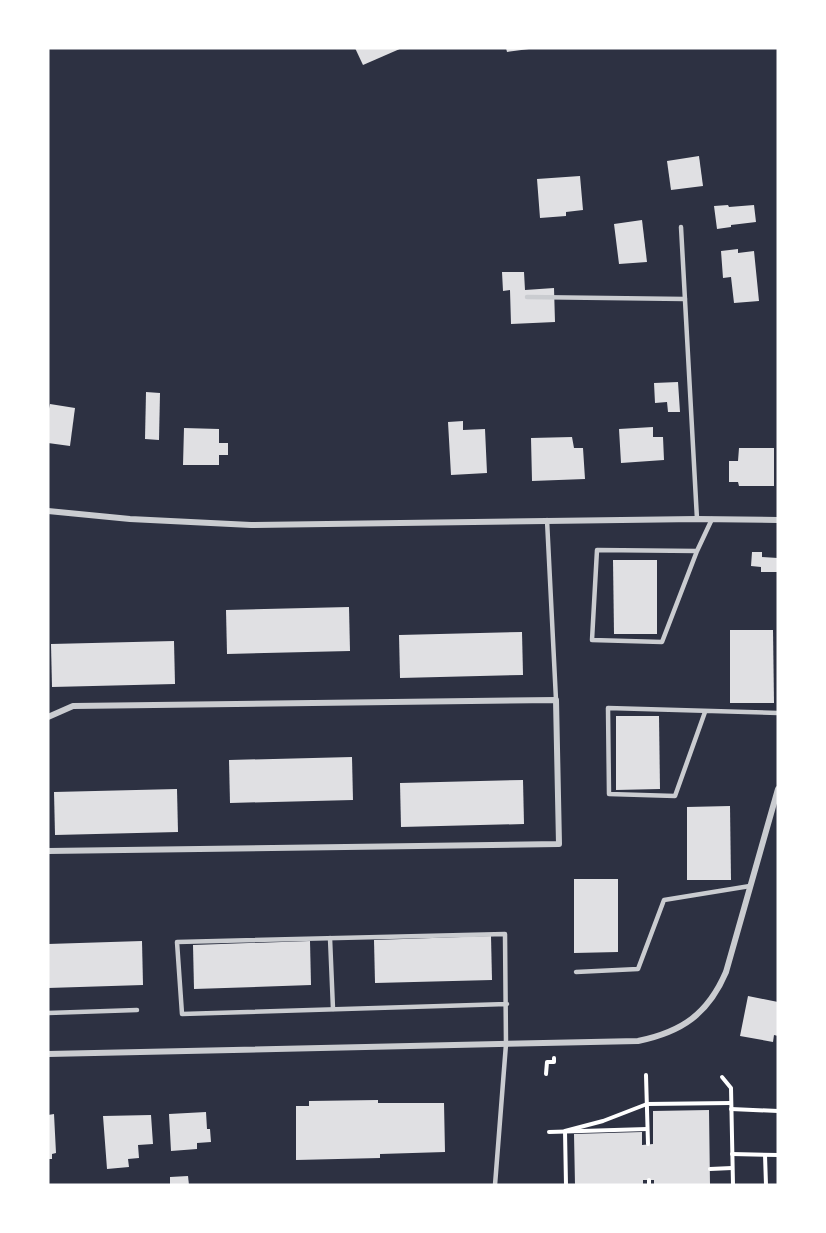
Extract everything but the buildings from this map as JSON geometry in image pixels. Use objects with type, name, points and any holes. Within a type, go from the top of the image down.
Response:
[{"type":"street","points":[[48,510],[129,519],[251,525],[547,520],[778,520]]},
{"type":"street","points":[[48,717],[73,706],[556,700],[559,844],[48,851]]},
{"type":"street","points":[[48,1054],[638,1041],[656,1037],[687,1023],[699,1014],[719,988],[778,789]]},
{"type":"lane","points":[[681,228],[697,519]]},
{"type":"lane","points":[[527,297],[685,299]]},
{"type":"lane","points":[[697,551],[597,550],[592,640],[662,642],[697,551],[712,519]]},
{"type":"lane","points":[[547,520],[556,700]]},
{"type":"lane","points":[[705,712],[675,796],[609,794],[608,708],[778,713]]},
{"type":"lane","points":[[576,972],[638,969],[664,900],[750,886]]},
{"type":"lane","points":[[495,1185],[506,1044],[507,1004],[505,934],[177,942],[182,1014],[507,1004]]},
{"type":"lane","points":[[330,938],[333,1009]]},
{"type":"lane","points":[[48,1013],[136,1010]]},
{"type":"path","points":[[546,1074],[547,1062],[554,1062],[554,1055],[550,1055]]},
{"type":"path","points":[[646,1075],[648,1144]]},
{"type":"path","points":[[722,1077],[731,1088],[733,1185]]},
{"type":"path","points":[[564,1131],[603,1121],[647,1104],[731,1102]]},
{"type":"path","points":[[731,1108],[778,1111]]},
{"type":"path","points":[[549,1132],[647,1129]]},
{"type":"path","points":[[564,1131],[566,1185]]},
{"type":"path","points":[[732,1154],[778,1155]]},
{"type":"path","points":[[765,1155],[766,1185]]},
{"type":"path","points":[[710,1169],[732,1168]]}]
